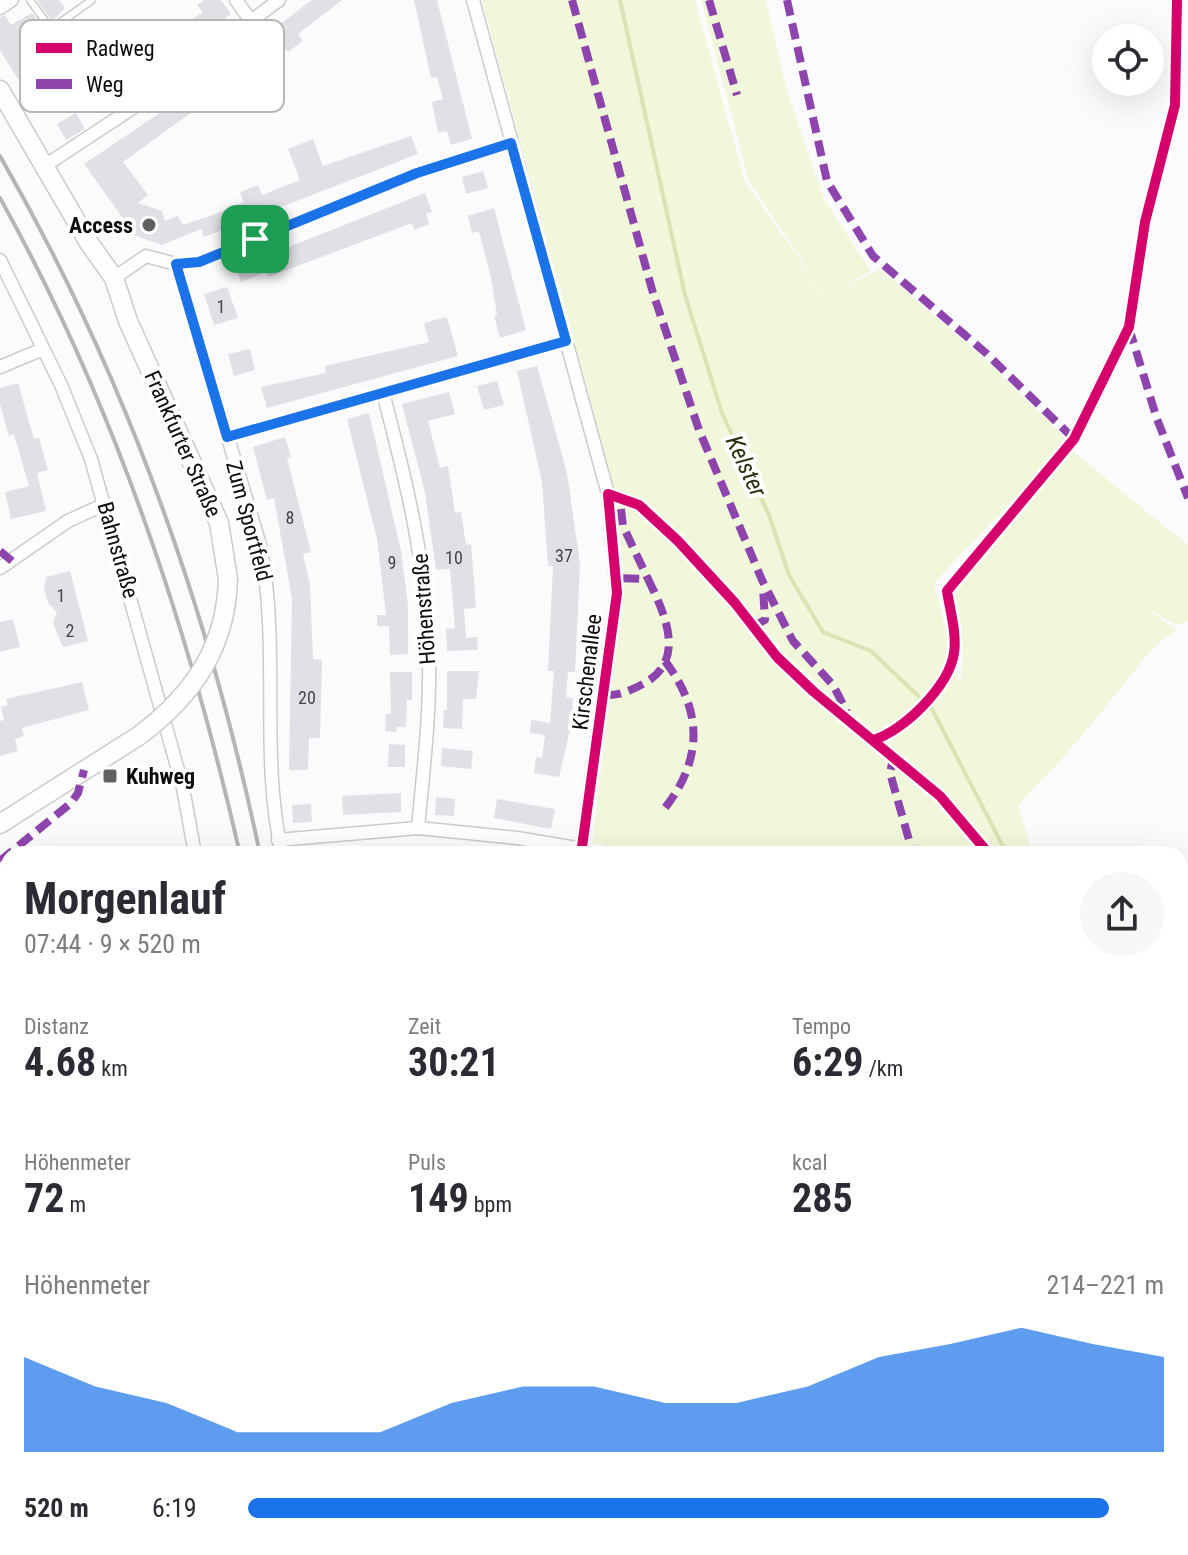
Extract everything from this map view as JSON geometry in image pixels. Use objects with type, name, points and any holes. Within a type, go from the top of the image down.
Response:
[{"type":"street","points":[[0,8],[12,0]]},
{"type":"street","points":[[236,0],[250,20],[279,0]]},
{"type":"street","name":"Kirschenallee","points":[[473,0],[608,494],[617,578],[605,695],[583,846]]},
{"type":"street","name":"Frankfurter Straße","points":[[0,90],[89,243],[114,278],[128,321],[211,503],[224,541],[228,579],[225,620],[211,658],[175,706],[140,735],[6,819]]},
{"type":"street","points":[[46,165],[127,112]]},
{"type":"street","points":[[114,278],[146,256],[176,264],[199,262],[417,173],[511,143]]},
{"type":"street","name":"Bahnstraße","points":[[0,260],[91,459],[183,788],[194,846]]},
{"type":"street","name":"Zum Sportfeld","points":[[176,264],[267,578],[272,659],[272,795],[280,846]]},
{"type":"street","points":[[227,437],[566,341]]},
{"type":"street","points":[[0,367],[43,349]]},
{"type":"street","name":"Höhenstraße","points":[[383,393],[412,504],[427,611],[428,711],[418,828]]},
{"type":"street","points":[[0,568],[68,521],[105,504]]},
{"type":"street","points":[[278,840],[418,828],[517,838],[554,846]]},
{"type":"lane","points":[[30,0],[44,20]]},
{"type":"lane","points":[[64,20],[92,0]]},
{"type":"green space","points":[[482,0],[695,0],[745,182],[826,297],[749,181],[701,0],[766,0],[786,88],[825,201],[871,271],[838,290],[880,269],[986,360],[1069,441],[934,583],[960,686],[963,654],[953,594],[1071,450],[1188,545],[1188,621],[1177,625],[1142,606],[1177,630],[1155,646],[1070,750],[1018,805],[1031,846],[609,846],[592,843],[625,582],[615,491]]},
{"type":"building","points":[[37,0],[59,0],[65,8],[51,20]]},
{"type":"building","points":[[204,0],[221,0],[231,14],[223,20],[191,20],[203,12],[197,5]]},
{"type":"building","points":[[312,0],[342,0],[298,34],[303,41],[288,52],[284,46],[284,21]]},
{"type":"building","points":[[414,0],[437,0],[472,139],[451,145],[447,131],[438,133],[432,102],[443,99],[437,77],[431,78]]},
{"type":"building","points":[[32,13],[37,20],[20,20],[19,81],[0,50],[0,17],[5,15],[11,25]]},
{"type":"building","points":[[161,112],[192,112],[123,162],[148,195],[138,203],[162,211],[165,221],[178,216],[183,225],[244,202],[240,192],[258,185],[262,195],[300,180],[288,149],[313,139],[323,166],[411,136],[418,154],[204,237],[201,229],[162,245],[128,233],[130,228],[84,164]]},
{"type":"building","points":[[76,113],[85,129],[66,140],[57,124]]},
{"type":"building","points":[[483,171],[488,188],[466,194],[462,177]]},
{"type":"building","points":[[425,193],[432,212],[426,214],[429,224],[414,230],[412,223],[268,277],[266,272],[241,282],[236,268]]},
{"type":"building","points":[[494,208],[526,330],[500,338],[494,316],[497,315],[491,278],[479,231],[472,233],[468,216]]},
{"type":"building","points":[[227,287],[238,318],[214,325],[204,294]]},
{"type":"building","points":[[447,317],[458,356],[267,408],[261,387],[326,373],[325,366],[429,342],[424,323]]},
{"type":"building","points":[[250,349],[255,370],[234,376],[228,354]]},
{"type":"building","points":[[537,366],[567,473],[580,564],[575,672],[568,672],[566,697],[573,698],[571,726],[559,777],[534,773],[536,757],[542,758],[545,735],[530,733],[531,720],[550,723],[554,671],[548,671],[553,566],[548,566],[542,482],[517,371]]},
{"type":"building","points":[[497,381],[504,405],[484,410],[477,386]]},
{"type":"building","points":[[18,383],[34,439],[39,438],[48,470],[37,473],[46,511],[11,519],[5,492],[29,486],[14,434],[9,436],[0,404],[0,388]]},
{"type":"building","points":[[449,392],[455,414],[428,421],[440,468],[448,466],[455,513],[461,512],[466,545],[471,544],[476,608],[464,609],[466,638],[477,637],[478,650],[447,651],[446,629],[455,628],[450,569],[436,570],[425,492],[402,404]]},
{"type":"building","points":[[369,413],[401,551],[408,606],[408,654],[390,655],[389,626],[377,626],[377,615],[386,615],[377,539],[347,419]]},
{"type":"building","points":[[285,437],[291,457],[287,458],[311,552],[303,554],[310,584],[313,659],[322,660],[320,738],[309,738],[308,770],[289,770],[292,599],[274,498],[267,500],[253,447]]},
{"type":"building","points":[[70,571],[88,641],[63,647],[53,623],[57,612],[48,603],[44,588],[46,577]]},
{"type":"building","points":[[13,619],[20,647],[0,652],[0,622]]},
{"type":"building","points":[[447,671],[479,671],[476,699],[463,699],[462,729],[443,728],[444,710],[447,710]]},
{"type":"building","points":[[390,672],[412,672],[412,700],[407,700],[406,727],[397,727],[396,732],[385,731],[386,714],[391,714]]},
{"type":"building","points":[[82,682],[89,710],[22,728],[24,736],[15,739],[18,751],[0,756],[0,721],[4,720],[1,707],[8,705],[6,699]]},
{"type":"building","points":[[389,744],[405,745],[405,767],[388,767]]},
{"type":"building","points":[[442,748],[473,751],[471,769],[441,766]]},
{"type":"building","points":[[401,793],[401,812],[343,815],[342,796]]},
{"type":"building","points":[[436,797],[455,799],[454,816],[435,815]]},
{"type":"building","points":[[497,799],[555,809],[551,829],[494,818]]},
{"type":"building","points":[[311,804],[312,822],[293,823],[292,805]]},
{"type":"waterway","name":"Kelster","points":[[620,0],[685,295],[722,413],[769,515],[789,575],[823,632],[871,651],[932,709],[1003,846]]},
{"type":"railway","points":[[0,156],[86,322],[157,495],[215,673],[258,846]]},
{"type":"railway","points":[[0,198],[78,355],[143,517],[197,684],[238,846]]},
{"type":"marked path","points":[[572,0],[653,293],[699,430],[762,580],[793,641],[833,685],[847,712]]},
{"type":"marked path","points":[[709,0],[737,95]]},
{"type":"marked path","points":[[787,0],[827,181],[873,256],[987,354],[1074,439]]},
{"type":"marked path","points":[[1129,328],[1157,419],[1188,498]]},
{"type":"marked path","points":[[621,509],[623,526],[648,579]]},
{"type":"marked path","points":[[0,551],[12,561]]},
{"type":"marked path","points":[[605,695],[615,695],[641,685],[664,664],[668,651],[666,622],[648,579],[617,578]]},
{"type":"marked path","points":[[753,626],[765,620],[763,588]]},
{"type":"marked path","points":[[665,661],[686,698],[694,735],[686,771],[665,808]]},
{"type":"marked path","points":[[894,754],[890,773],[911,846]]},
{"type":"marked path","points":[[18,846],[71,803],[78,793],[84,770]]},
{"type":"cycle path","points":[[873,740],[911,717],[944,679],[955,646],[947,591],[1074,439],[1129,327],[1145,222],[1175,105],[1177,0]]},
{"type":"cycle path","points":[[582,846],[617,593],[608,494],[639,505],[678,541],[735,603],[777,657],[814,692],[940,796],[982,846]]},
{"type":"place","name":"Access","points":[[149,225]]},
{"type":"place","name":"Kuhweg","points":[[110,776]]},
{"type":"route","points":[[511,143],[566,341],[227,437],[176,264],[199,262],[255,239],[417,173],[511,143]]}]
